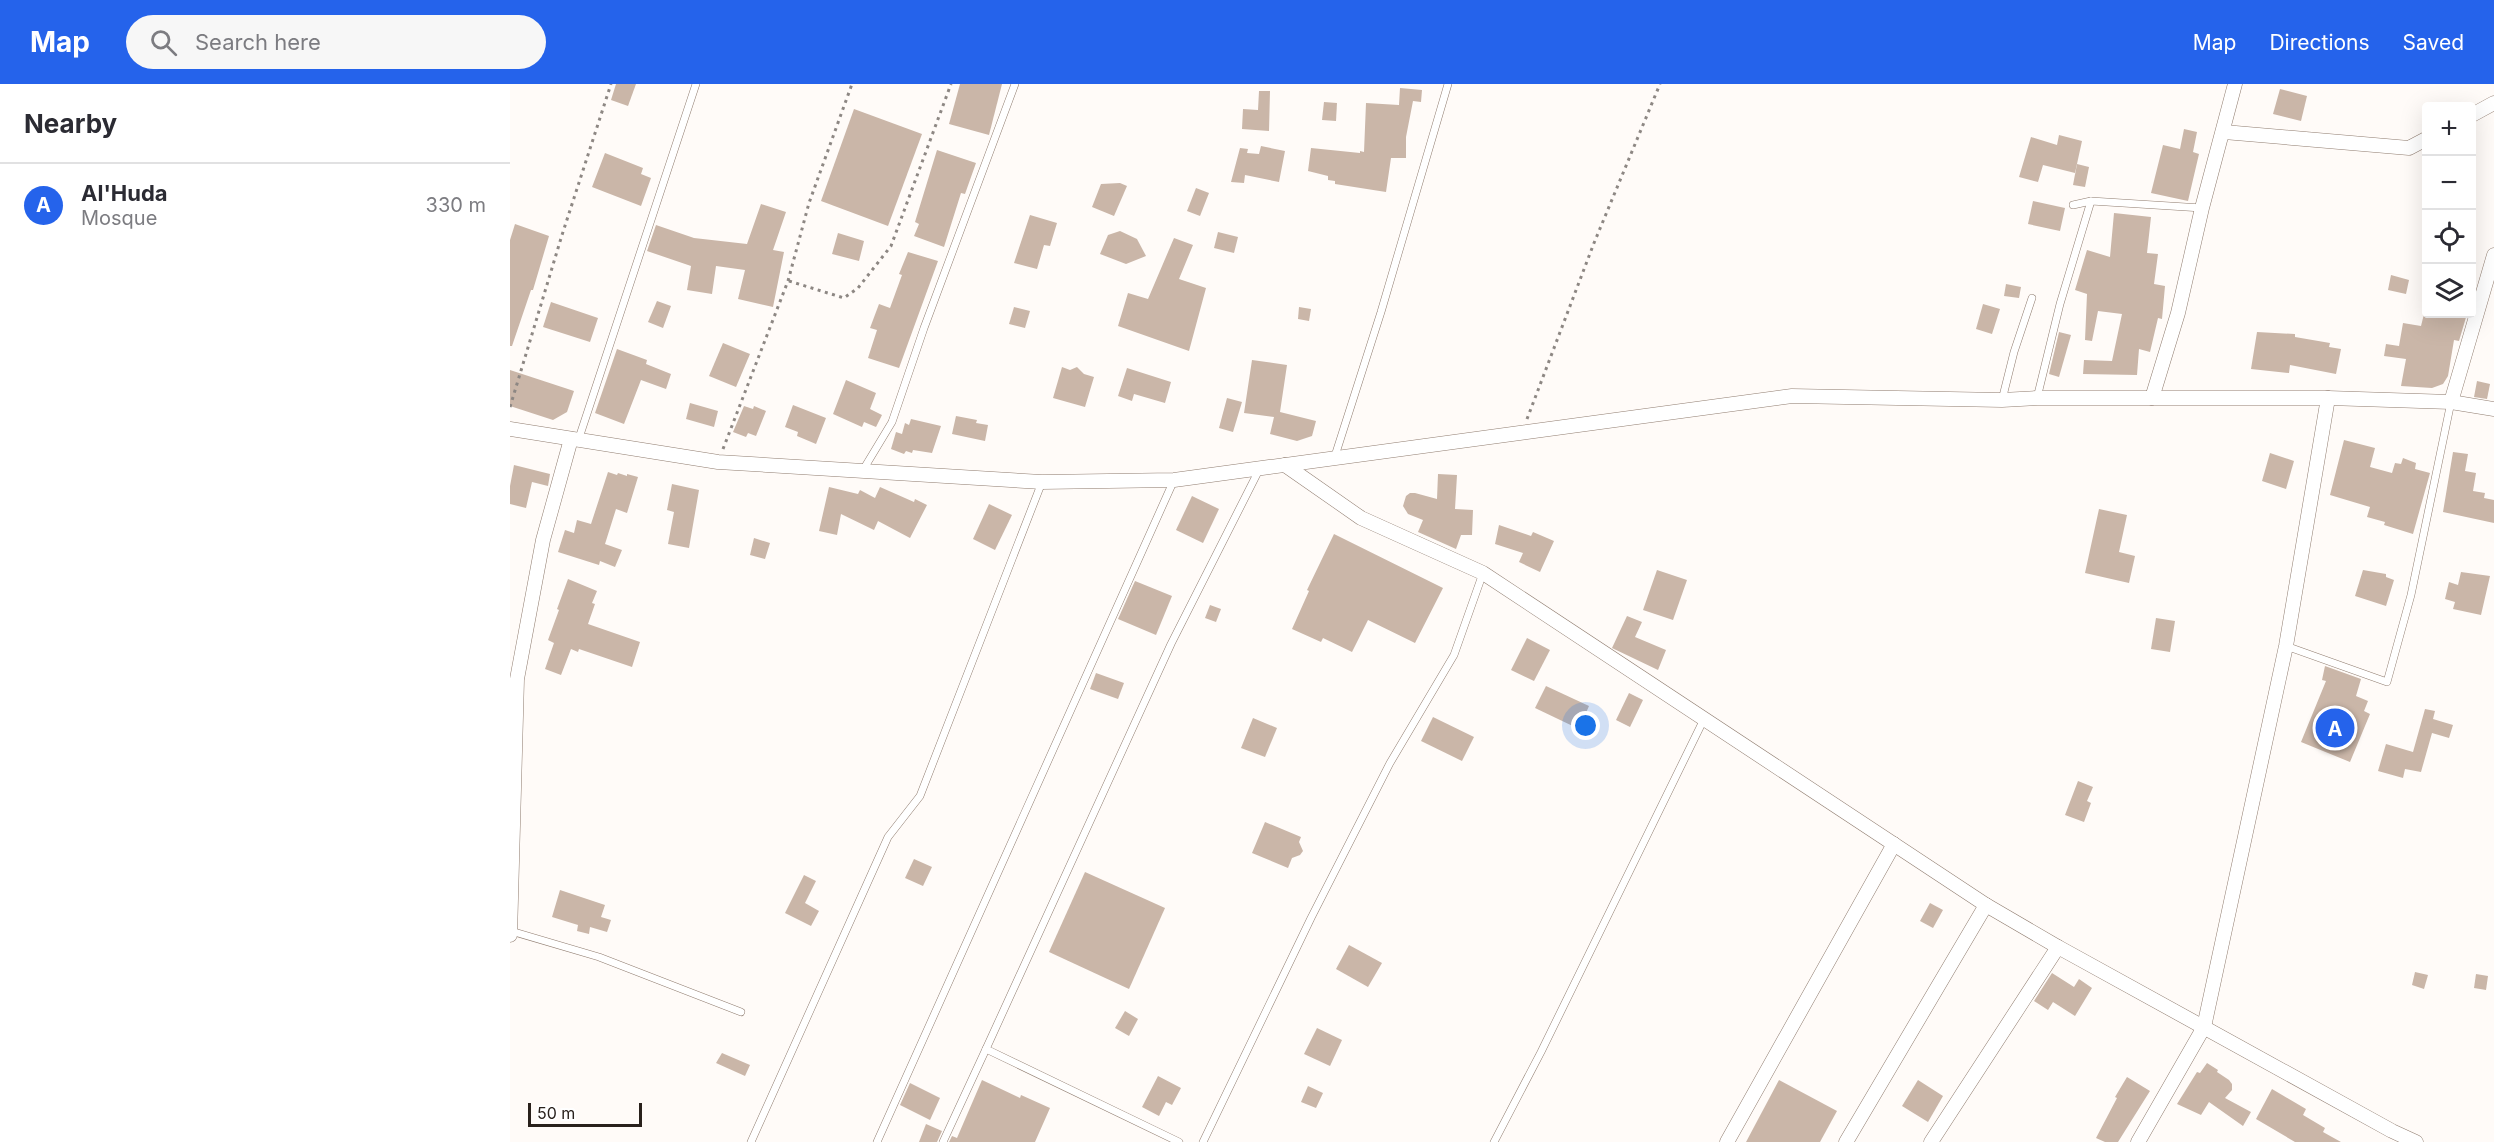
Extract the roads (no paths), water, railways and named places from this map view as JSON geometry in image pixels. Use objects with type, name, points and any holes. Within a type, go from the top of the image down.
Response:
[{"type":"street","points":[[2152,398],[2178,313],[2202,208],[2235,84]]},
{"type":"street","points":[[2476,113],[2494,104]]},
{"type":"street","points":[[2224,132],[2409,148],[2422,142]]},
{"type":"street","points":[[2451,402],[2494,255]]},
{"type":"street","points":[[510,429],[718,462],[1042,482],[1174,480],[1792,396],[2002,400],[2328,398],[2451,402],[2494,409]]},
{"type":"street","points":[[2138,1142],[2204,1027],[2286,646],[2328,398]]},
{"type":"street","points":[[511,933],[518,679],[543,540],[574,440]]},
{"type":"street","points":[[1285,465],[1361,518],[1482,573],[1986,905],[2058,947],[2392,1131],[2416,1142]]},
{"type":"street","points":[[1727,1142],[1894,844]]},
{"type":"street","points":[[1846,1142],[1986,905]]},
{"type":"street","points":[[1931,1142],[2058,947]]},
{"type":"lane","points":[[574,440],[696,84]]},
{"type":"lane","points":[[863,470],[892,422],[924,328],[1015,84]]},
{"type":"lane","points":[[1334,459],[1381,312],[1448,84]]},
{"type":"lane","points":[[2073,205],[2091,201],[2202,208]]},
{"type":"lane","points":[[2037,398],[2060,304],[2091,201]]},
{"type":"lane","points":[[2002,400],[2014,352],[2032,298]]},
{"type":"lane","points":[[2286,646],[2387,681],[2411,595],[2451,402]]},
{"type":"lane","points":[[943,1142],[1171,644],[1260,467]]},
{"type":"lane","points":[[876,1142],[1174,480]]},
{"type":"lane","points":[[751,1142],[888,837],[920,796],[1042,482]]},
{"type":"lane","points":[[1203,1142],[1311,918],[1385,773],[1454,655],[1482,573]]},
{"type":"lane","points":[[1494,1142],[1541,1052],[1704,719]]},
{"type":"lane","points":[[511,933],[599,957],[741,1012]]},
{"type":"lane","points":[[986,1049],[1179,1142]]},
{"type":"place","name":"Al'Huda","points":[[2335,728]]}]
